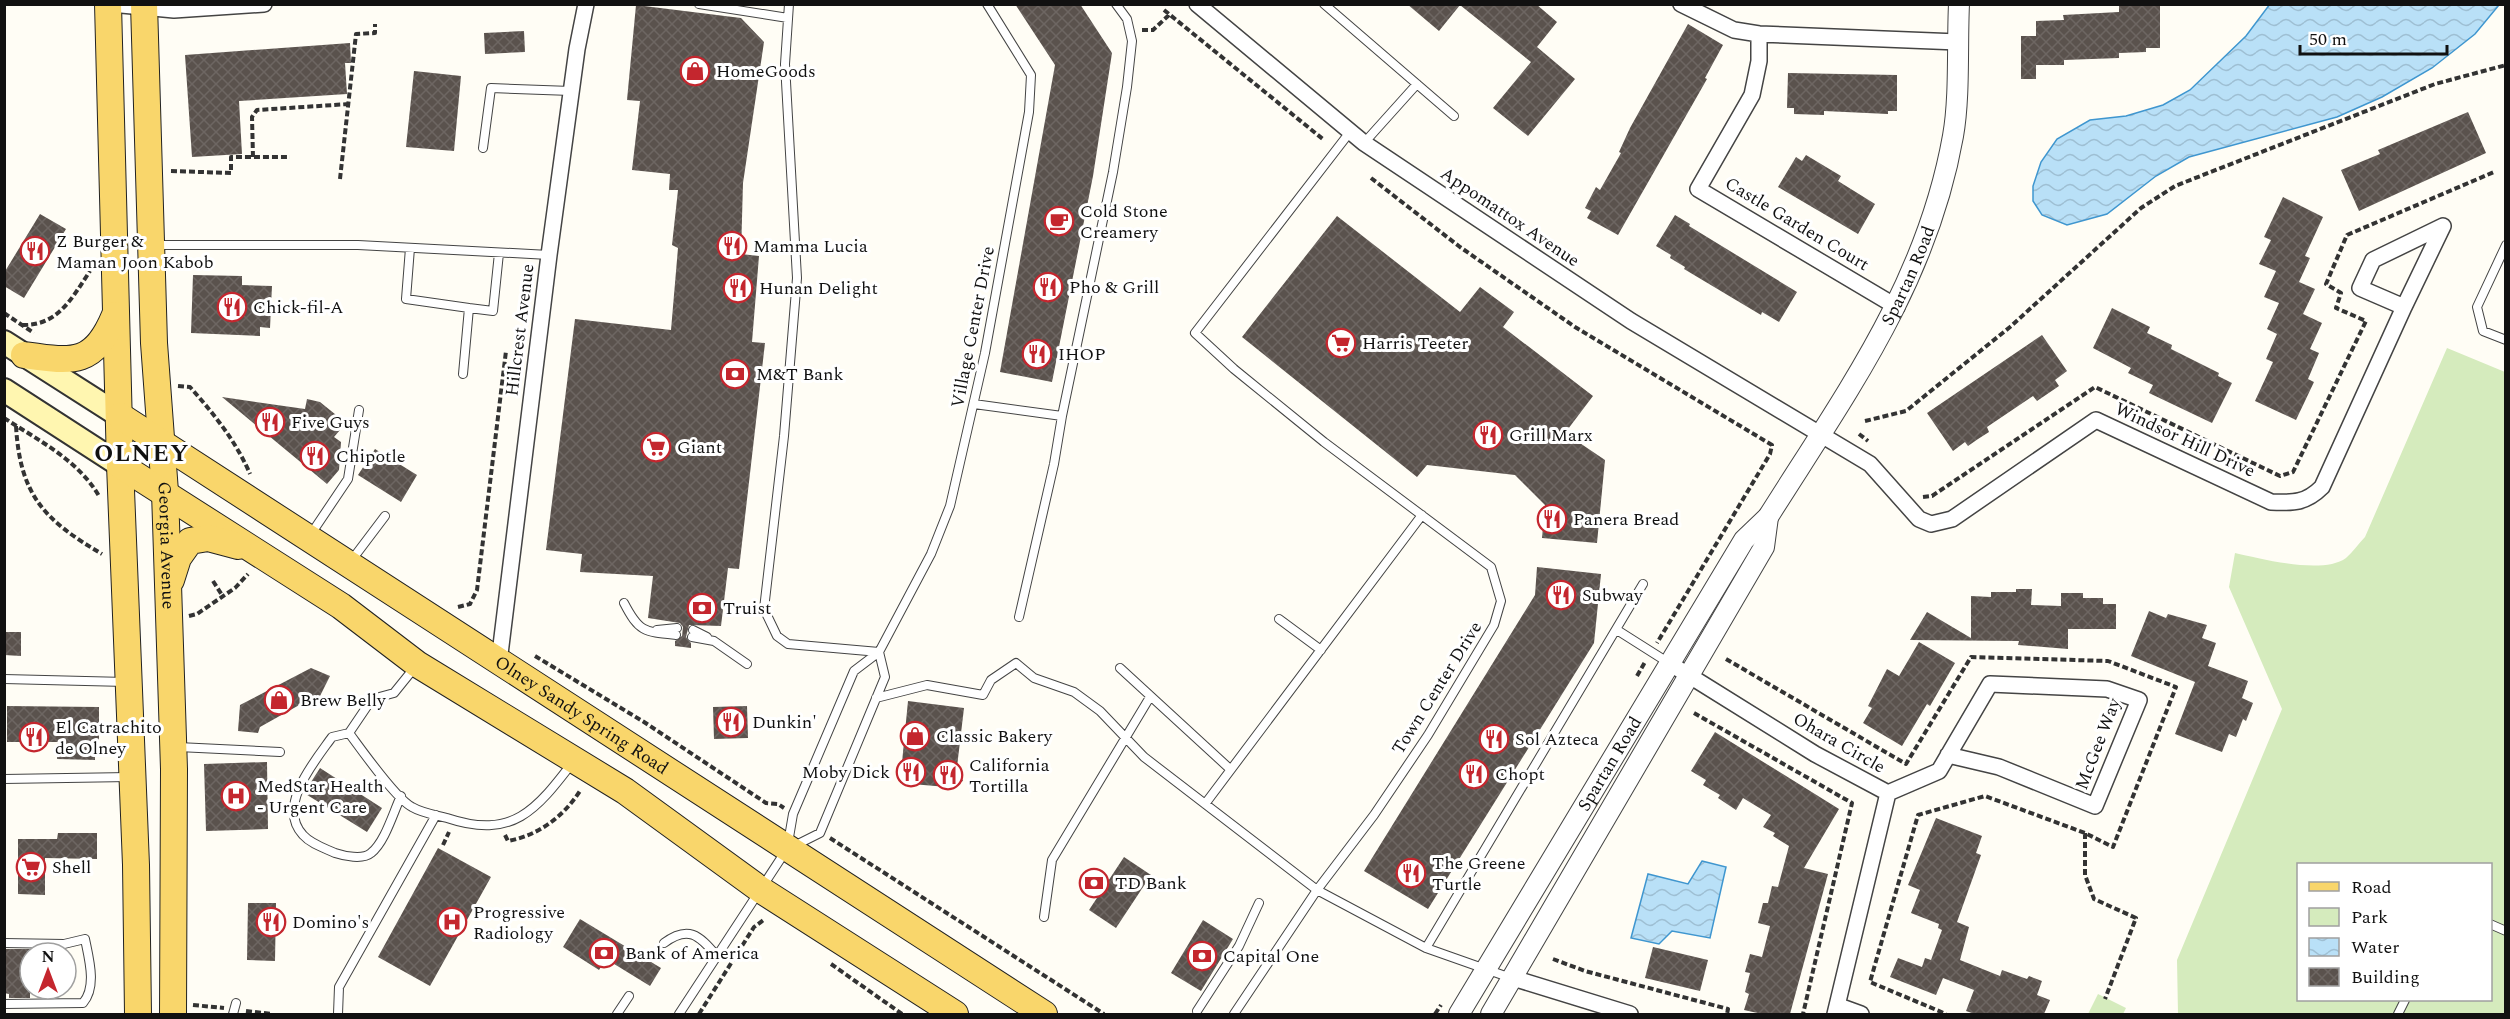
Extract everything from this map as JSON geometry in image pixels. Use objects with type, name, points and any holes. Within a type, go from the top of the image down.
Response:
[{"type":"main road","points":[[110,4],[120,465],[134,777],[138,1014]]},
{"type":"main road","name":"Georgia Avenue","points":[[144,7],[150,246],[165,492],[173,747],[176,855],[173,1014]]},
{"type":"main road","points":[[14,348],[51,358],[86,356],[100,346],[116,312]]},
{"type":"main road","points":[[14,348],[120,416]]},
{"type":"main road","points":[[4,390],[165,492],[252,562]]},
{"type":"main road","name":"Olney Sandy Spring Road","points":[[120,416],[348,565],[641,751],[787,849],[1044,1014]]},
{"type":"main road","points":[[168,588],[178,558],[190,541],[214,539],[252,562],[341,606],[417,664],[625,790],[761,890],[955,1014]]},
{"type":"street","points":[[110,4],[174,10],[264,4]]},
{"type":"street","name":"Hillcrest Avenue","points":[[499,662],[549,255],[571,91],[586,4]]},
{"type":"street","name":"Appomattox Avenue","points":[[1197,4],[1364,143],[1631,321],[1820,435]]},
{"type":"street","points":[[1681,4],[1734,30],[1759,34],[1958,42]]},
{"type":"street","name":"Spartan Road","points":[[1459,1014],[1488,970],[1744,540],[1768,517],[1897,307],[1937,209],[1953,134],[1959,4]]},
{"type":"street","name":"Castle Garden Court","points":[[1759,34],[1759,62],[1752,95],[1698,189],[1897,307]]},
{"type":"street","name":"Windsor Hill Drive","points":[[1820,435],[1870,464],[1919,519],[1931,524],[1952,519],[2096,420],[2271,502],[2294,503],[2309,500],[2322,487],[2443,226],[2373,260],[2360,288],[2404,307]]},
{"type":"street","name":"Spartan Road","points":[[1491,1014],[1764,547],[1768,517]]},
{"type":"street","name":"Ohara Circle","points":[[1669,663],[1815,754],[1888,793],[1837,1010]]},
{"type":"street","name":"McGee Way","points":[[1888,793],[1939,771],[1948,755],[1990,684],[2107,689],[2139,700],[2095,806],[1999,767],[1948,755]]},
{"type":"street","points":[[1513,978],[1630,1014]]},
{"type":"street","points":[[1837,1010],[1861,1014]]},
{"type":"lane","points":[[699,4],[788,18]]},
{"type":"lane","points":[[787,849],[820,833],[885,677],[879,652],[788,644],[777,636],[764,609],[788,395],[797,278],[785,64],[789,4]]},
{"type":"lane","name":"Village Center Drive","points":[[679,1014],[787,849],[794,814],[854,671],[879,652],[921,574],[950,506],[974,404],[1029,112],[1031,75],[987,4]]},
{"type":"lane","points":[[1019,617],[1052,474],[1113,172],[1127,87],[1132,41],[1127,19],[1116,4]]},
{"type":"lane","points":[[1324,4],[1454,116]]},
{"type":"lane","points":[[1364,143],[1417,84]]},
{"type":"lane","points":[[483,148],[491,88],[571,91]]},
{"type":"lane","name":"Town Center Drive","points":[[1234,1014],[1317,890],[1374,815],[1428,735],[1494,625],[1501,601],[1491,567],[1274,402],[1195,333],[1350,132]]},
{"type":"lane","points":[[150,246],[252,243],[549,255]]},
{"type":"lane","points":[[2505,245],[2477,307],[2482,331],[2505,340]]},
{"type":"lane","points":[[410,248],[406,299],[493,311],[499,253]]},
{"type":"lane","points":[[463,374],[469,308]]},
{"type":"lane","points":[[974,404],[1062,416]]},
{"type":"lane","points":[[308,539],[348,479],[359,410]]},
{"type":"lane","points":[[1204,804],[1422,515]]},
{"type":"lane","points":[[348,565],[385,516]]},
{"type":"lane","points":[[1426,948],[1643,584]]},
{"type":"lane","points":[[624,603],[634,623],[644,631],[676,632]]},
{"type":"lane","points":[[1279,619],[1321,650]]},
{"type":"lane","points":[[1617,630],[1669,663]]},
{"type":"lane","points":[[692,634],[714,641],[747,664]]},
{"type":"lane","points":[[876,699],[927,685],[983,695],[991,680],[1016,663],[1034,678],[1074,692],[1100,711],[1144,757],[1317,890],[1426,948],[1513,978]]},
{"type":"lane","points":[[401,796],[382,836],[371,853],[361,857],[339,854],[314,844],[302,835],[296,821],[295,803],[303,779],[332,737],[349,733],[372,699],[394,693],[417,664]]},
{"type":"lane","points":[[1120,668],[1230,769]]},
{"type":"lane","points":[[4,679],[130,682]]},
{"type":"lane","points":[[1044,917],[1052,860],[1150,697]]},
{"type":"lane","points":[[349,733],[410,807],[461,823],[490,826],[521,818],[542,803],[576,759]]},
{"type":"lane","points":[[173,747],[280,752]]},
{"type":"lane","points":[[4,779],[134,777]]},
{"type":"lane","points":[[338,1014],[339,987],[436,815]]},
{"type":"lane","points":[[1197,1011],[1239,946],[1259,903]]},
{"type":"lane","points":[[664,943],[676,934],[693,934],[705,942],[716,955]]},
{"type":"lane","points":[[4,943],[64,944],[85,939],[91,980],[90,995],[82,1003],[4,1004]]},
{"type":"lane","points":[[617,1014],[629,996]]},
{"type":"lane","points":[[233,1014],[236,1003]]},
{"type":"path","points":[[1164,10],[1324,140]]},
{"type":"path","points":[[1153,30],[1170,14]]},
{"type":"path","points":[[340,179],[356,34],[375,33],[375,24]]},
{"type":"path","points":[[1865,421],[1906,411],[2010,327],[2141,208],[2175,186],[2435,84],[2505,65]]},
{"type":"path","points":[[253,157],[252,117],[257,110],[349,104]]},
{"type":"path","points":[[164,171],[231,173],[231,157],[290,157]]},
{"type":"path","points":[[1916,488],[1923,498],[1932,496],[2095,387],[2280,476],[2293,472],[2366,321],[2336,308],[2341,293],[2326,284],[2347,235],[2493,171]]},
{"type":"path","points":[[1371,178],[1460,247],[1566,320],[1772,445]]},
{"type":"path","points":[[21,325],[38,326],[49,321],[76,292],[90,271]]},
{"type":"path","points":[[455,608],[470,604],[477,590],[506,351]]},
{"type":"path","points":[[176,386],[190,387],[210,410],[242,454],[253,483],[244,477]]},
{"type":"path","points":[[4,418],[66,459],[87,478],[101,500]]},
{"type":"path","points":[[16,426],[18,453],[24,477],[34,499],[66,531],[108,558]]},
{"type":"path","points":[[1859,434],[1873,445]]},
{"type":"path","points":[[186,617],[196,614],[234,588],[252,562]]},
{"type":"path","points":[[213,581],[222,595]]},
{"type":"path","points":[[532,655],[644,722],[766,803],[778,804],[794,814]]},
{"type":"path","points":[[1694,713],[1852,803],[1803,1014]]},
{"type":"path","points":[[820,833],[841,842],[1104,1014]]},
{"type":"path","points":[[2085,833],[2085,875],[2094,899],[2136,918],[2105,999]]},
{"type":"path","points":[[699,1014],[754,927],[766,918]]},
{"type":"path","points":[[1553,958],[1585,971],[1728,1009],[1727,1014]]},
{"type":"green space","points":[[2447,348],[2505,372],[2505,1014],[2178,1014],[2177,960],[2282,709],[2229,587],[2235,553],[2260,559],[2308,565],[2336,563],[2346,558],[2365,537]]},
{"type":"green space","points":[[2098,994],[2126,1008],[2123,1014],[2088,1014]]},
{"type":"water","points":[[2270,4],[2499,5],[2475,34],[2432,68],[2382,97],[2337,117],[2189,157],[2156,176],[2107,214],[2067,225],[2042,215],[2033,201],[2033,186],[2041,162],[2057,139],[2090,120],[2126,116],[2163,105],[2190,90],[2246,36]]},
{"type":"water","points":[[1702,861],[1726,867],[1710,938],[1672,931],[1659,944],[1631,938],[1648,874],[1688,884]]},
{"type":"building","points":[[1015,4],[1080,4],[1112,53],[1093,176],[1052,382],[1000,372],[1055,65]]},
{"type":"building","points":[[1407,4],[1536,4],[1557,22],[1537,47],[1575,79],[1528,136],[1493,108],[1531,62],[1460,5],[1439,31]]},
{"type":"building","points":[[2119,4],[2160,4],[2160,48],[2146,48],[2146,52],[2119,53],[2119,58],[2064,60],[2064,65],[2036,65],[2036,79],[2021,79],[2021,36],[2036,36],[2036,21],[2064,20],[2063,15],[2119,12]]},
{"type":"building","points":[[636,5],[741,18],[764,42],[743,183],[741,254],[759,256],[752,342],[765,343],[739,569],[728,568],[721,626],[689,625],[686,637],[691,643],[691,648],[675,646],[675,641],[682,636],[683,627],[680,623],[648,618],[653,576],[580,572],[582,554],[546,550],[575,319],[671,330],[678,248],[672,245],[678,190],[669,190],[670,174],[632,170],[640,101],[627,100]]},
{"type":"building","points":[[1688,24],[1723,45],[1705,78],[1707,79],[1618,235],[1587,218],[1591,211],[1585,208],[1596,187],[1600,190],[1621,153],[1619,152],[1630,128]]},
{"type":"building","points":[[524,31],[525,52],[485,54],[484,33]]},
{"type":"building","points":[[350,43],[351,63],[345,63],[347,94],[239,101],[242,154],[192,157],[185,55]]},
{"type":"building","points":[[414,71],[461,76],[454,151],[406,147]]},
{"type":"building","points":[[1788,73],[1897,75],[1897,111],[1888,111],[1888,114],[1824,111],[1824,115],[1794,114],[1794,108],[1787,108]]},
{"type":"building","points":[[2468,112],[2486,153],[2359,211],[2341,170],[2380,154],[2378,150]]},
{"type":"building","points":[[1806,155],[1841,176],[1838,181],[1875,204],[1858,234],[1778,187],[1796,157],[1802,161]]},
{"type":"building","points":[[2283,197],[2323,217],[2305,256],[2310,258],[2299,282],[2315,289],[2303,314],[2322,323],[2310,349],[2319,353],[2308,379],[2314,382],[2296,420],[2255,401],[2273,362],[2266,359],[2277,334],[2267,329],[2279,303],[2264,297],[2276,271],[2259,264],[2271,240],[2264,237]]},
{"type":"building","name":"Z Burger & Maman Joon Kabob","points":[[40,214],[66,229],[24,298],[4,286],[4,273]]},
{"type":"building","points":[[1675,215],[1690,224],[1689,226],[1797,292],[1779,322],[1762,312],[1761,315],[1684,269],[1685,267],[1670,258],[1671,255],[1656,246]]},
{"type":"building","points":[[1337,216],[1460,312],[1480,287],[1514,312],[1503,327],[1593,396],[1565,433],[1605,460],[1597,543],[1542,538],[1545,505],[1515,475],[1427,465],[1417,477],[1242,337]]},
{"type":"building","name":"Chick-fil-A","points":[[193,275],[242,276],[242,285],[272,286],[270,328],[260,327],[260,336],[191,333]]},
{"type":"building","points":[[2112,308],[2150,327],[2147,333],[2172,345],[2171,349],[2219,373],[2218,376],[2232,383],[2212,423],[2149,393],[2153,385],[2128,373],[2131,368],[2093,348]]},
{"type":"building","points":[[2042,335],[2067,371],[2055,380],[2059,386],[2037,401],[2033,396],[1987,427],[1989,432],[1968,446],[1965,442],[1953,451],[1927,413]]},
{"type":"building","points":[[222,397],[305,409],[307,399],[320,402],[346,423],[334,437],[341,442],[339,470],[327,484]]},
{"type":"building","points":[[375,449],[417,475],[401,502],[358,475]]},
{"type":"building","points":[[1537,567],[1601,574],[1594,643],[1428,909],[1364,871],[1535,595]]},
{"type":"building","points":[[2016,589],[2032,589],[2031,605],[2061,606],[2061,593],[2083,593],[2083,598],[2103,598],[2103,604],[2116,604],[2116,629],[2068,629],[2068,649],[2018,645],[2019,641],[1910,640],[1927,612],[1971,638],[1971,596],[1991,597],[1991,592],[2016,592]]},
{"type":"building","points":[[2149,611],[2166,618],[2168,614],[2207,625],[2202,638],[2216,643],[2208,666],[2248,681],[2242,698],[2253,703],[2236,737],[2229,734],[2222,752],[2175,734],[2195,682],[2131,656]]},
{"type":"building","points":[[4,632],[21,632],[21,656],[4,655]]},
{"type":"building","points":[[1919,642],[1955,663],[1930,706],[1927,704],[1902,746],[1863,723],[1872,708],[1868,706],[1887,669],[1899,676]]},
{"type":"building","name":"Brew Belly","points":[[311,668],[330,676],[317,702],[310,699],[260,727],[258,733],[238,731],[240,705]]},
{"type":"building","points":[[908,701],[964,708],[957,767],[963,781],[947,787],[900,783]]},
{"type":"building","points":[[7,706],[99,707],[99,743],[95,743],[95,760],[57,759],[58,742],[7,742]]},
{"type":"building","name":"Dunkin'","points":[[747,706],[748,738],[714,739],[713,707]]},
{"type":"building","points":[[1715,732],[1839,809],[1804,868],[1828,874],[1790,1014],[1762,1014],[1744,1010],[1749,994],[1745,992],[1750,973],[1745,972],[1750,954],[1762,957],[1770,926],[1758,923],[1763,903],[1768,903],[1772,886],[1778,887],[1789,846],[1773,836],[1775,833],[1763,827],[1771,815],[1743,798],[1736,810],[1718,798],[1720,795],[1703,785],[1706,780],[1691,771]]},
{"type":"building","name":"MedStar Health - Urgent Care","points":[[267,762],[268,829],[206,831],[204,764]]},
{"type":"building","points":[[320,768],[382,808],[367,832],[304,793]]},
{"type":"building","points":[[1936,818],[1982,836],[1976,853],[1981,855],[1957,922],[1969,927],[1960,960],[2000,976],[2002,970],[2027,979],[2029,976],[2042,981],[2037,995],[2050,1000],[2044,1014],[1975,1014],[1966,1011],[1974,990],[1943,978],[1936,995],[1890,977],[1898,958],[1922,967],[1925,958],[1931,960],[1942,930],[1938,928],[1939,924],[1911,913],[1920,890],[1908,885]]},
{"type":"building","points":[[58,833],[97,833],[97,859],[45,858],[45,895],[18,894],[18,839],[57,839]]},
{"type":"building","points":[[438,848],[491,877],[430,986],[378,957]]},
{"type":"building","points":[[1124,857],[1151,875],[1116,928],[1089,910]]},
{"type":"building","points":[[248,903],[276,903],[275,961],[247,960]]},
{"type":"building","name":"Bank of America","points":[[580,919],[661,968],[650,986],[606,959],[599,970],[563,947]]},
{"type":"building","name":"Capital One","points":[[1203,920],[1233,939],[1201,991],[1171,973]]},
{"type":"building","points":[[1653,947],[1708,960],[1700,991],[1645,978]]},
{"type":"building","points":[[4,949],[18,949],[18,998],[9,998],[9,994],[4,993]]},
{"type":"place","name":"HomeGoods","points":[[695,71]]},
{"type":"place","name":"Cold Stone Creamery","points":[[1059,221]]},
{"type":"place","name":"Mamma Lucia","points":[[732,246]]},
{"type":"place","name":"Z Burger & Maman Joon Kabob","points":[[35,251]]},
{"type":"place","name":"Pho & Grill","points":[[1048,287]]},
{"type":"place","name":"Hunan Delight","points":[[738,288]]},
{"type":"place","name":"Chick-fil-A","points":[[232,307]]},
{"type":"place","name":"Harris Teeter","points":[[1341,343]]},
{"type":"place","name":"IHOP","points":[[1037,354]]},
{"type":"place","name":"M&T Bank","points":[[735,374]]},
{"type":"place","name":"Five Guys","points":[[270,422]]},
{"type":"place","name":"Grill Marx","points":[[1488,435]]},
{"type":"place","name":"Giant","points":[[656,447]]},
{"type":"place","name":"Chipotle","points":[[315,456]]},
{"type":"place","name":"Panera Bread","points":[[1552,519]]},
{"type":"place","name":"Subway","points":[[1561,595]]},
{"type":"place","name":"Truist","points":[[702,608]]},
{"type":"place","name":"Brew Belly","points":[[279,700]]},
{"type":"place","name":"Dunkin'","points":[[731,722]]},
{"type":"place","name":"Classic Bakery","points":[[915,736]]},
{"type":"place","name":"El Catrachito de Olney","points":[[34,737]]},
{"type":"place","name":"Sol Azteca","points":[[1494,739]]},
{"type":"place","name":"Moby Dick","points":[[911,772]]},
{"type":"place","name":"Chopt","points":[[1474,774]]},
{"type":"place","name":"California Tortilla","points":[[948,775]]},
{"type":"place","name":"MedStar Health - Urgent Care","points":[[236,796]]},
{"type":"place","name":"Shell","points":[[31,867]]},
{"type":"place","name":"The Greene Turtle","points":[[1411,873]]},
{"type":"place","name":"TD Bank","points":[[1094,883]]},
{"type":"place","name":"Domino's","points":[[271,922]]},
{"type":"place","name":"Progressive Radiology","points":[[452,922]]},
{"type":"place","name":"Bank of America","points":[[604,953]]},
{"type":"place","name":"Capital One","points":[[1202,956]]},
{"type":"district","name":"OLNEY","points":[[142,454]]}]
